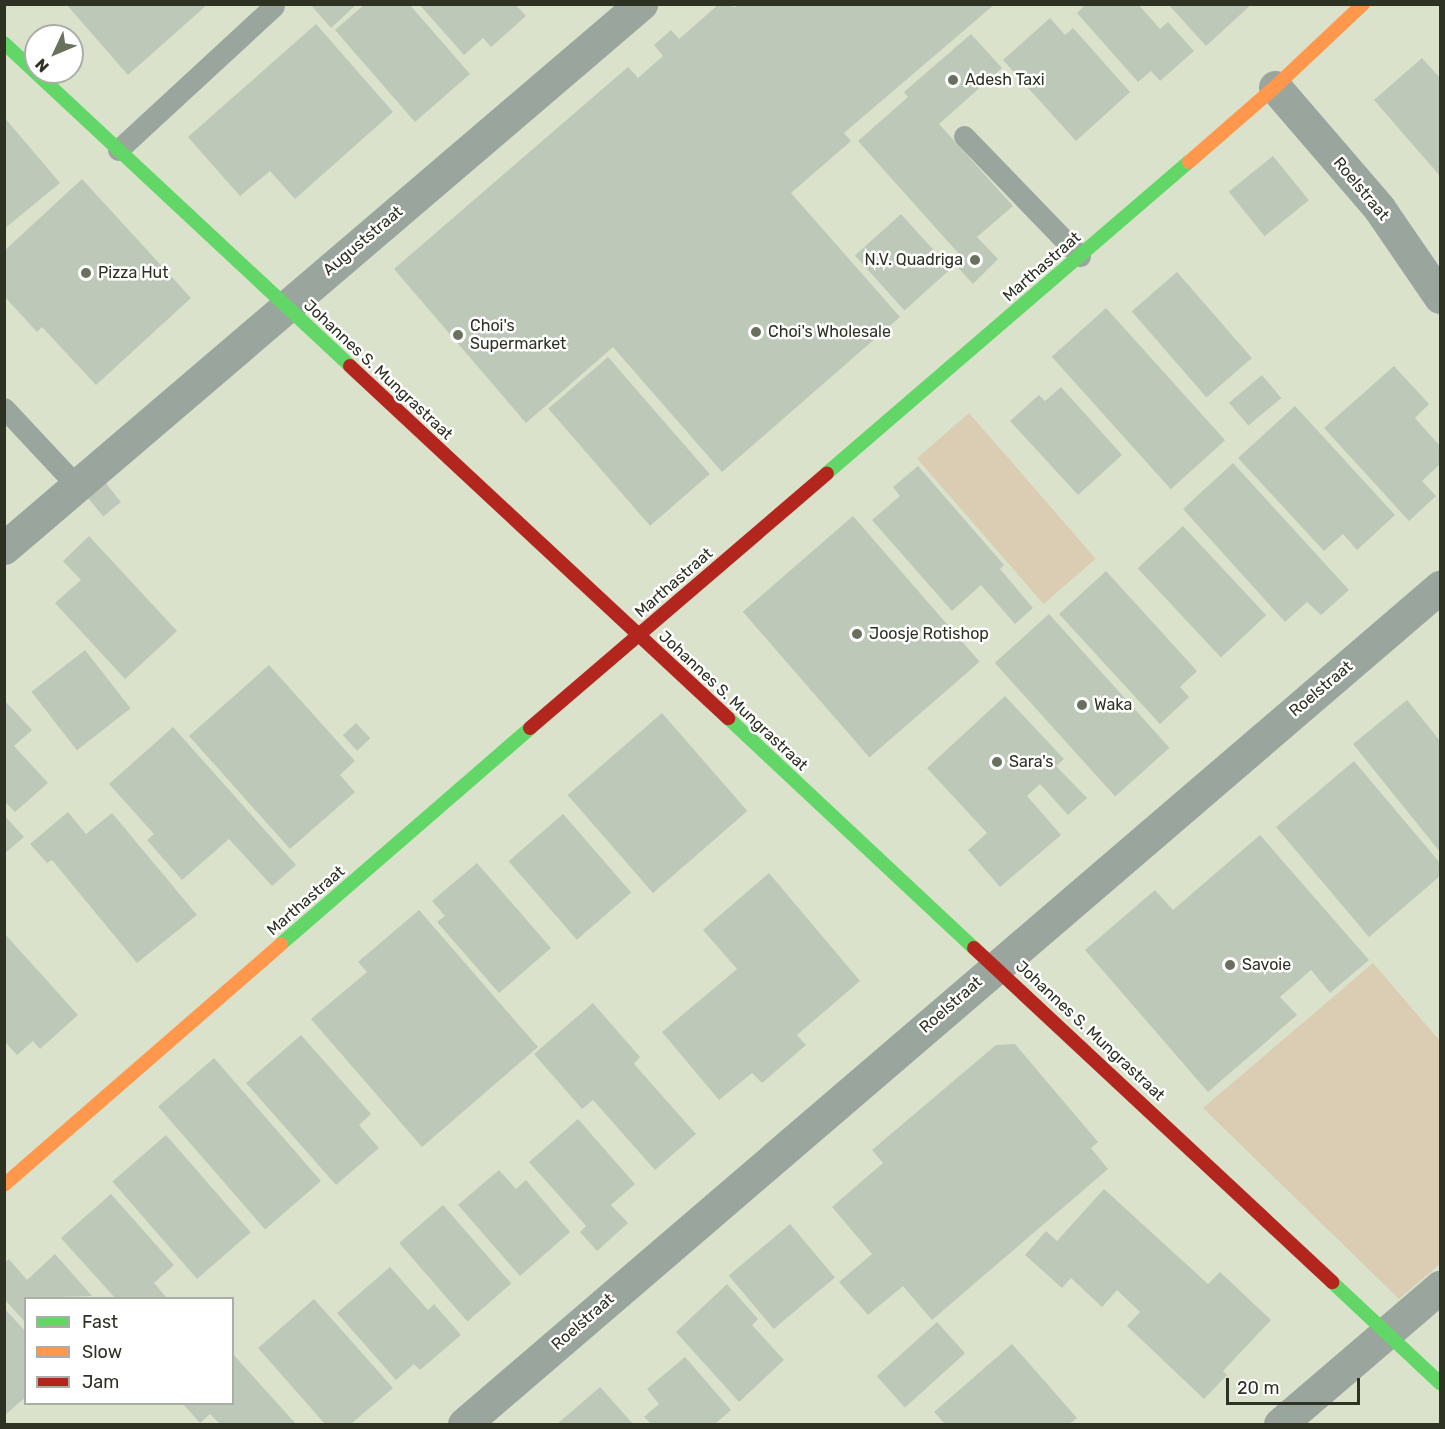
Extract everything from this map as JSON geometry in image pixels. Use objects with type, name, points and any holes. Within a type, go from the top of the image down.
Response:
[{"type":"street","name":"Auguststraat","points":[[4,548],[640,4]]},
{"type":"street","name":"Marthastraat","points":[[4,1185],[1275,87],[1363,4]]},
{"type":"street","name":"Johannes S. Mungrastraat","points":[[4,43],[638,636],[996,966],[1440,1383]]},
{"type":"street","name":"Roelstraat","points":[[1275,87],[1379,208],[1440,297]]},
{"type":"street","name":"Roelstraat","points":[[464,1425],[1440,587]]},
{"type":"street","points":[[1280,1425],[1440,1287]]},
{"type":"lane","points":[[118,150],[274,6]]},
{"type":"lane","points":[[964,136],[1080,256]]},
{"type":"lane","points":[[4,408],[77,486]]},
{"type":"shaded area","points":[[969,413],[1096,559],[1044,604],[917,458]]},
{"type":"shaded area","points":[[1373,963],[1440,1041],[1440,1264],[1399,1299],[1203,1108]]},
{"type":"building","points":[[66,4],[208,4],[128,75]]},
{"type":"building","points":[[310,4],[357,4],[331,28]]},
{"type":"building","points":[[365,4],[409,4],[470,74],[415,122],[335,30]]},
{"type":"building","points":[[419,4],[515,4],[526,16],[491,47],[483,38],[464,55]]},
{"type":"building","points":[[719,4],[735,7],[738,4],[995,4],[844,133],[851,141],[791,193],[900,317],[722,472],[613,347],[526,423],[394,269],[628,67],[638,78],[663,56],[654,45],[671,30],[679,39]]},
{"type":"building","points":[[1086,4],[1138,4],[1160,29],[1168,22],[1194,51],[1160,81],[1151,71],[1138,82],[1077,13]]},
{"type":"building","points":[[1168,4],[1252,4],[1206,46]]},
{"type":"building","points":[[1050,18],[1065,35],[1073,28],[1130,92],[1076,141],[1003,60]]},
{"type":"building","points":[[316,24],[393,112],[295,199],[270,171],[240,196],[188,137]]},
{"type":"building","points":[[971,34],[1002,68],[939,124],[1013,206],[977,237],[998,259],[973,284],[952,261],[959,254],[858,141],[908,97],[904,92]]},
{"type":"building","points":[[1422,58],[1440,78],[1440,176],[1374,100]]},
{"type":"building","points":[[4,117],[60,183],[4,229]]},
{"type":"building","points":[[1273,156],[1309,200],[1265,236],[1229,192]]},
{"type":"building","name":"Pizza Hut","points":[[82,179],[191,298],[96,385],[42,327],[37,332],[4,296],[4,251]]},
{"type":"building","points":[[901,214],[951,269],[904,310],[855,255]]},
{"type":"building","points":[[1177,272],[1252,358],[1207,397],[1132,311]]},
{"type":"building","points":[[1106,308],[1225,440],[1171,489],[1052,357]]},
{"type":"building","points":[[608,357],[710,474],[650,526],[548,409]]},
{"type":"building","points":[[1394,366],[1429,404],[1415,418],[1440,446],[1440,464],[1422,481],[1436,496],[1409,521],[1324,428]]},
{"type":"building","points":[[1262,375],[1281,398],[1248,426],[1229,403]]},
{"type":"building","points":[[1061,387],[1122,455],[1078,495],[1010,421],[1039,395],[1045,401]]},
{"type":"building","points":[[1295,406],[1395,515],[1357,550],[1343,534],[1324,551],[1238,458]]},
{"type":"building","points":[[1233,463],[1349,590],[1321,615],[1307,602],[1285,622],[1183,509]]},
{"type":"building","points":[[918,466],[1004,565],[1000,569],[1033,608],[1015,624],[981,585],[952,611],[872,520],[900,496],[893,487]]},
{"type":"building","points":[[104,481],[121,502],[103,516],[86,495]]},
{"type":"building","points":[[853,516],[980,662],[869,757],[743,612]]},
{"type":"building","points":[[1183,526],[1266,615],[1221,658],[1138,568]]},
{"type":"building","points":[[89,536],[177,631],[125,679],[55,603],[81,580],[63,561]]},
{"type":"building","points":[[1106,571],[1197,671],[1180,687],[1189,697],[1160,724],[1059,614]]},
{"type":"building","name":"Waka","points":[[1049,614],[1169,748],[1115,797],[995,663]]},
{"type":"building","points":[[85,650],[131,708],[77,750],[31,692]]},
{"type":"building","points":[[269,665],[355,761],[340,775],[355,792],[290,849],[189,736]]},
{"type":"building","name":"Sara's","points":[[1005,696],[1064,759],[1056,766],[1087,798],[1068,815],[1040,784],[1027,796],[1061,835],[1000,887],[968,850],[987,833],[927,768]]},
{"type":"building","points":[[4,700],[32,730],[14,746],[48,783],[15,812],[4,801]]},
{"type":"building","points":[[1407,700],[1440,741],[1440,852],[1353,744]]},
{"type":"building","points":[[662,713],[747,811],[653,893],[568,795]]},
{"type":"building","points":[[356,723],[370,738],[357,751],[343,735]]},
{"type":"building","points":[[173,727],[296,865],[272,886],[229,839],[182,880],[147,840],[154,834],[109,784]]},
{"type":"building","points":[[1354,761],[1440,863],[1440,876],[1369,937],[1276,827]]},
{"type":"building","points":[[68,812],[86,834],[112,813],[197,915],[137,963],[52,860],[47,863],[30,844]]},
{"type":"building","points":[[563,814],[631,892],[577,940],[509,861]]},
{"type":"building","points":[[4,815],[24,837],[4,854]]},
{"type":"building","name":"Savoie","points":[[1260,835],[1369,960],[1330,993],[1311,970],[1280,997],[1297,1015],[1208,1092],[1085,950],[1155,890],[1173,910]]},
{"type":"building","points":[[477,863],[551,948],[499,993],[437,922],[445,916],[432,901]]},
{"type":"building","points":[[769,873],[860,981],[797,1035],[806,1045],[762,1083],[752,1073],[719,1100],[662,1032],[737,969],[703,930]]},
{"type":"building","points":[[419,910],[538,1047],[422,1147],[311,1019],[367,972],[358,962]]},
{"type":"building","points":[[4,933],[78,1015],[40,1049],[33,1041],[17,1055],[4,1041]]},
{"type":"building","points":[[593,1003],[640,1057],[634,1064],[696,1134],[655,1170],[593,1100],[582,1109],[534,1054]]},
{"type":"building","points":[[301,1035],[371,1114],[359,1125],[379,1148],[336,1185],[246,1083]]},
{"type":"building","points":[[1015,1044],[1098,1142],[1091,1148],[1108,1169],[932,1320],[903,1286],[868,1315],[839,1282],[872,1254],[832,1207],[883,1163],[872,1150],[996,1045]]},
{"type":"building","points":[[214,1058],[321,1181],[265,1230],[158,1107]]},
{"type":"building","points":[[578,1119],[635,1184],[611,1205],[628,1223],[597,1251],[580,1232],[586,1226],[529,1162]]},
{"type":"building","points":[[166,1135],[251,1232],[197,1279],[112,1182]]},
{"type":"building","points":[[499,1170],[516,1189],[526,1180],[570,1232],[520,1276],[458,1205]]},
{"type":"building","points":[[1104,1189],[1208,1284],[1220,1272],[1271,1320],[1223,1371],[1227,1375],[1204,1399],[1127,1326],[1140,1312],[1117,1290],[1102,1307],[1071,1278],[1062,1288],[1025,1255],[1046,1231],[1057,1241]]},
{"type":"building","points":[[111,1194],[174,1265],[154,1283],[166,1297],[114,1297],[61,1238]]},
{"type":"building","points":[[443,1205],[511,1283],[467,1322],[399,1243]]},
{"type":"building","points":[[790,1224],[835,1278],[774,1329],[729,1275]]},
{"type":"building","points":[[55,1254],[92,1296],[24,1297],[24,1321],[4,1299],[4,1263],[9,1259],[27,1280]]},
{"type":"building","points":[[390,1267],[428,1310],[434,1304],[461,1335],[420,1370],[414,1364],[396,1380],[337,1313]]},
{"type":"building","points":[[727,1284],[758,1319],[752,1325],[784,1360],[739,1402],[676,1332]]},
{"type":"building","points":[[314,1299],[393,1388],[351,1424],[325,1424],[258,1348]]},
{"type":"building","points":[[4,1308],[24,1330],[24,1399],[6,1414]]},
{"type":"building","points":[[937,1322],[965,1353],[905,1407],[877,1376]]},
{"type":"building","points":[[1012,1344],[1077,1418],[1069,1424],[945,1424],[934,1412]]},
{"type":"building","points":[[234,1355],[296,1424],[220,1424],[210,1414],[200,1423],[184,1405],[234,1405]]},
{"type":"building","points":[[685,1357],[731,1410],[715,1424],[651,1424],[644,1417],[659,1404],[647,1389]]},
{"type":"building","points":[[600,1387],[633,1424],[557,1424]]},
{"type":"traffic: fast","points":[[4,43],[350,366]]},
{"type":"traffic: fast","points":[[827,473],[1189,162]]},
{"type":"traffic: fast","points":[[728,718],[974,948]]},
{"type":"traffic: fast","points":[[281,944],[530,728]]},
{"type":"traffic: fast","points":[[1332,1282],[1440,1383]]},
{"type":"traffic: slow","points":[[1189,162],[1275,87],[1363,4]]},
{"type":"traffic: slow","points":[[4,1185],[281,944]]},
{"type":"traffic: jam","points":[[350,366],[728,718]]},
{"type":"traffic: jam","points":[[530,728],[827,473]]},
{"type":"traffic: jam","points":[[974,948],[1332,1282]]},
{"type":"place","name":"Adesh Taxi","points":[[953,80]]},
{"type":"place","name":"N.V. Quadriga","points":[[975,260]]},
{"type":"place","name":"Pizza Hut","points":[[86,273]]},
{"type":"place","name":"Choi's Wholesale","points":[[756,332]]},
{"type":"place","name":"Choi's Supermarket","points":[[458,335]]},
{"type":"place","name":"Joosje Rotishop","points":[[857,634]]},
{"type":"place","name":"Waka","points":[[1082,705]]},
{"type":"place","name":"Sara's","points":[[997,762]]},
{"type":"place","name":"Savoie","points":[[1230,965]]}]
